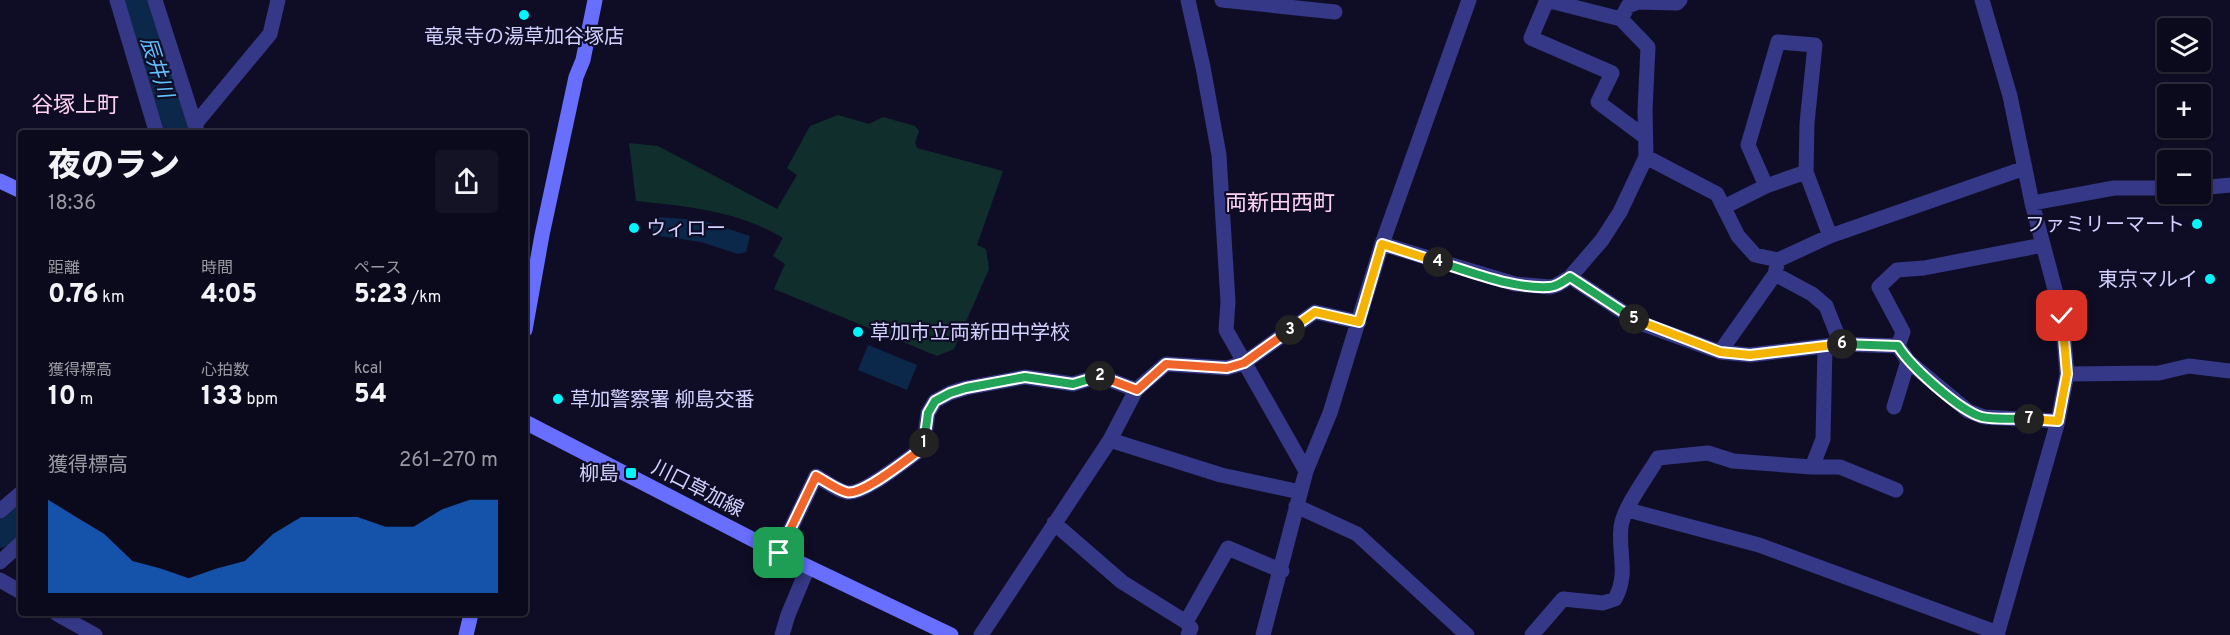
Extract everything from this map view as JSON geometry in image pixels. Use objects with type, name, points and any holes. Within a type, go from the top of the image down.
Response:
[{"type":"main road","points":[[528,313],[542,235],[595,0]]},
{"type":"main road","points":[[0,181],[18,190]]},
{"type":"main road","name":"川口草加線","points":[[528,424],[779,553],[951,635]]},
{"type":"main road","points":[[466,635],[471,616]]},
{"type":"street","points":[[117,0],[156,130]]},
{"type":"street","points":[[155,0],[197,128]]},
{"type":"street","points":[[197,128],[270,34],[278,0]]},
{"type":"street","points":[[1188,0],[1219,155],[1228,302],[1226,330],[1306,471]]},
{"type":"street","points":[[1222,0],[1335,12]]},
{"type":"street","points":[[1263,635],[1306,471],[1329,413],[1382,244],[1469,0]]},
{"type":"street","points":[[1382,244],[1515,284],[1550,287],[1570,277],[1602,240],[1620,212],[1646,157],[1648,46],[1621,19],[1546,0],[1531,38],[1612,73],[1598,102],[1645,137]]},
{"type":"street","points":[[1621,19],[1628,6],[1638,2],[1677,3],[1680,0]]},
{"type":"street","points":[[1628,510],[1759,545],[1998,634],[2058,421],[2067,374],[2062,316],[2032,203],[2010,96],[1982,0]]},
{"type":"street","points":[[1766,186],[1748,145],[1778,42],[1815,45],[1806,172],[1830,236]]},
{"type":"street","points":[[1646,157],[1717,194],[1738,236],[1755,255],[1776,267],[1826,306],[1833,345],[1823,439],[1812,467]]},
{"type":"street","points":[[1720,352],[1776,267],[1830,236],[2025,168]]},
{"type":"street","points":[[1724,207],[1766,186],[1806,172]]},
{"type":"street","points":[[2211,187],[2230,185]]},
{"type":"street","points":[[2032,203],[2114,188],[2157,188]]},
{"type":"street","points":[[2043,245],[1924,268],[1897,270],[1879,287],[1903,332],[1898,346],[1908,361],[1968,411],[1984,417],[2058,421]]},
{"type":"street","points":[[1570,277],[1640,323],[1720,352],[1750,355],[1833,345],[1898,346]]},
{"type":"street","points":[[981,635],[1110,440],[1137,390],[1166,364],[1227,368],[1244,363],[1315,312],[1359,322]]},
{"type":"street","points":[[1894,407],[1908,361]]},
{"type":"street","points":[[2067,374],[2158,373],[2189,366],[2230,371]]},
{"type":"street","points":[[779,553],[816,476],[846,493],[855,492],[870,485],[923,448],[928,413],[935,401],[950,393],[1025,377],[1073,384],[1100,376],[1137,390]]},
{"type":"street","points":[[1110,440],[1298,499],[1357,534],[1467,635]]},
{"type":"street","points":[[1533,635],[1563,599],[1603,603],[1615,599],[1622,587],[1621,526],[1658,458],[1708,453],[1733,461],[1840,467],[1896,490]]},
{"type":"street","points":[[0,511],[18,496]]},
{"type":"street","points":[[1054,523],[1122,582],[1187,628],[1228,548],[1281,571]]},
{"type":"street","points":[[0,561],[18,546]]},
{"type":"street","points":[[782,635],[808,567]]},
{"type":"street","points":[[0,580],[18,590]]},
{"type":"street","points":[[61,616],[95,635]]},
{"type":"green space","points":[[838,115],[869,124],[883,117],[915,126],[919,131],[915,143],[917,148],[1003,171],[977,245],[986,249],[989,269],[954,349],[937,356],[774,289],[785,264],[773,256],[783,238],[766,229],[712,211],[636,201],[629,143],[658,146],[777,209],[797,175],[787,168],[810,126]]},
{"type":"water","points":[[655,217],[701,220],[750,236],[746,252],[738,254],[701,242],[653,235]]},
{"type":"water","points":[[868,345],[917,365],[907,390],[858,370]]},
{"type":"waterway","name":"辰井川","points":[[136,0],[178,130]]},
{"type":"waterway","name":"辰井川","points":[[0,535],[18,522]]},
{"type":"place","name":"竜泉寺の湯草加谷塚店","points":[[524,15]]},
{"type":"place","name":"ファミリーマート","points":[[2197,224]]},
{"type":"place","name":"ウィロー","points":[[634,228]]},
{"type":"place","name":"東京マルイ","points":[[2210,279]]},
{"type":"place","name":"草加市立両新田中学校","points":[[858,332]]},
{"type":"place","name":"草加警察署 柳島交番","points":[[558,399]]},
{"type":"place","name":"柳島","points":[[631,473]]},
{"type":"district","name":"谷塚上町","points":[[75,104]]},
{"type":"district","name":"両新田西町","points":[[1280,202]]},
{"type":"route","points":[[779,553],[816,476],[846,493],[855,492],[870,485],[923,448],[928,413],[935,401],[950,393],[1025,377],[1073,384],[1100,376],[1137,390],[1166,364],[1227,368],[1244,363],[1315,312],[1359,322],[1382,244],[1515,284],[1550,287],[1570,277],[1640,323],[1720,352],[1750,355],[1841,344],[1898,346],[1908,361],[1968,411],[1984,417],[2058,421],[2067,374],[2062,316]]}]
